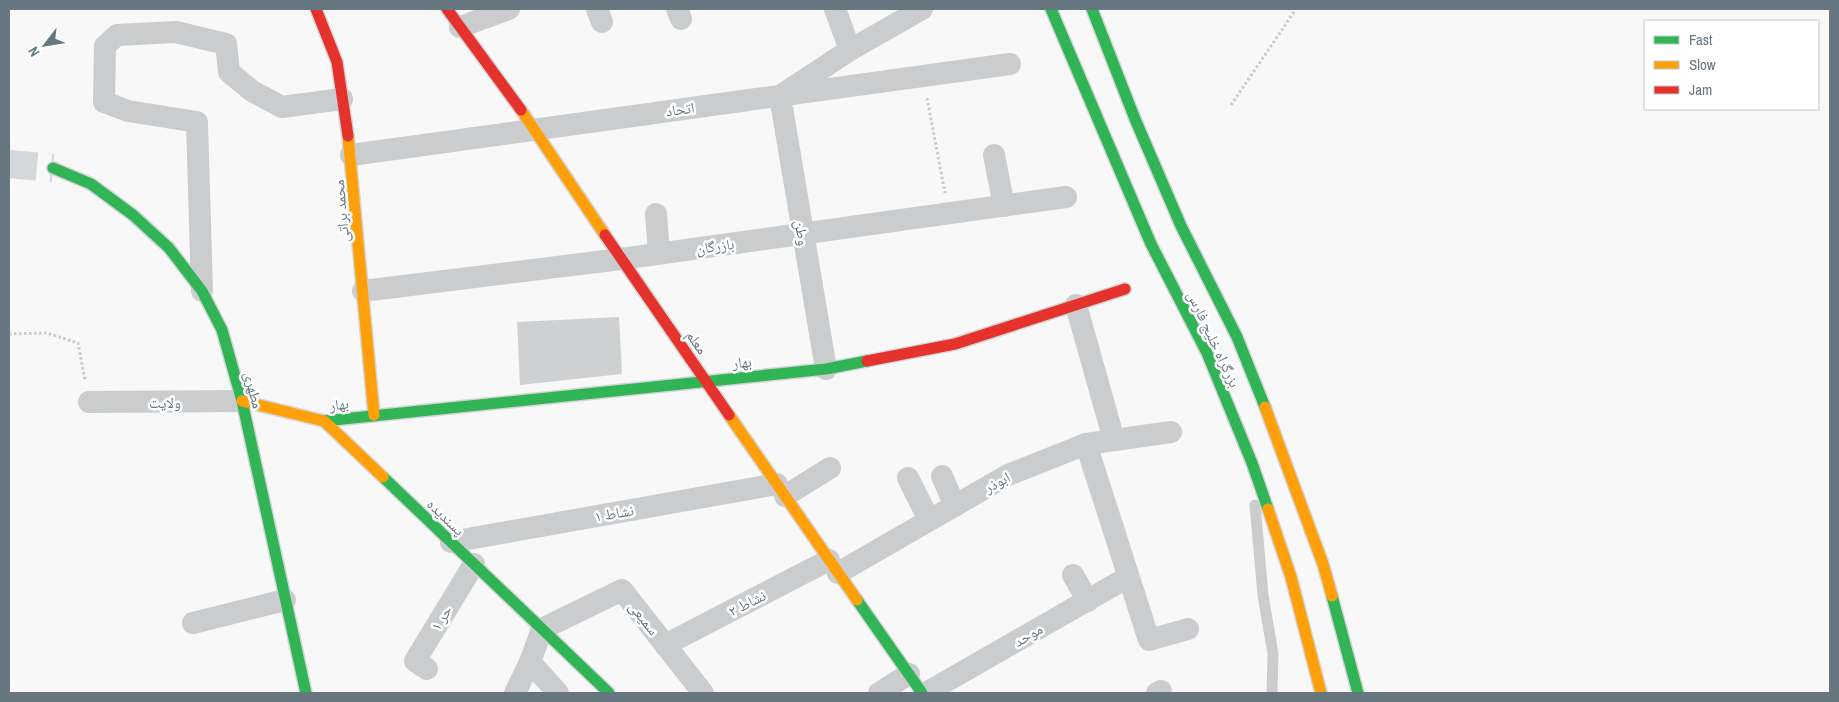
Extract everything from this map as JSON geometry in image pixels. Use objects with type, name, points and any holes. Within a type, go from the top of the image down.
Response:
[{"type":"main road","name":"محمد براتی","points":[[316,9],[337,62],[351,155],[374,415]]},
{"type":"main road","name":"معلم","points":[[448,9],[535,129],[621,259],[922,693]]},
{"type":"main road","name":"بزرگراه خلیج فارس","points":[[1051,9],[1130,199],[1207,353],[1252,463],[1292,577],[1321,693]]},
{"type":"main road","name":"بزرگراه خلیج فارس","points":[[1092,9],[1134,118],[1180,226],[1237,337],[1282,448],[1323,564],[1358,693]]},
{"type":"main road","name":"مطهری","points":[[54,168],[91,184],[132,215],[169,248],[202,291],[222,330],[242,401],[306,693]]},
{"type":"main road","name":"بهار","points":[[324,421],[705,380],[826,369],[955,344],[1124,289]]},
{"type":"main road","name":"پسندیده","points":[[242,401],[324,421],[609,693]]},
{"type":"street","points":[[460,27],[508,9]]},
{"type":"street","points":[[835,9],[850,50]]},
{"type":"street","points":[[780,96],[850,50],[922,9]]},
{"type":"street","points":[[202,291],[197,122],[128,111],[104,102],[105,46],[117,35],[176,32],[226,44],[229,72],[252,91],[282,107],[342,99]]},
{"type":"street","name":"اتحاد","points":[[351,155],[1010,64]]},
{"type":"street","name":"وطن","points":[[780,96],[826,369]]},
{"type":"street","points":[[994,155],[1004,206]]},
{"type":"street","name":"بازرگان","points":[[363,291],[621,259],[1066,197]]},
{"type":"street","points":[[656,214],[658,254]]},
{"type":"street","points":[[1076,305],[1114,440]]},
{"type":"street","name":"ولایت","points":[[89,402],[242,401]]},
{"type":"street","name":"ابوذر","points":[[834,566],[929,520],[1008,475],[1086,444],[1172,432]]},
{"type":"street","points":[[1086,444],[1149,640],[1188,629]]},
{"type":"street","points":[[781,490],[830,468]]},
{"type":"street","points":[[942,476],[955,506]]},
{"type":"street","points":[[908,478],[929,520]]},
{"type":"street","name":"نشاط ۱","points":[[451,542],[781,490]]},
{"type":"street","name":"حر ۱","points":[[427,669],[415,661],[474,564]]},
{"type":"street","name":"نشاط ۲","points":[[665,645],[834,566]]},
{"type":"street","points":[[1072,576],[1088,601]]},
{"type":"street","name":"موحد","points":[[926,693],[1128,577]]},
{"type":"street","name":"سمیعی","points":[[542,630],[622,590],[703,693]]},
{"type":"street","points":[[192,623],[285,600]]},
{"type":"street","points":[[515,693],[530,662],[542,630]]},
{"type":"street","points":[[530,662],[558,693]]},
{"type":"street","points":[[879,693],[909,674]]},
{"type":"lane","points":[[1252,463],[1262,595],[1273,654],[1272,693]]},
{"type":"path","points":[[1231,105],[1296,9]]},
{"type":"path","points":[[923,76],[949,213]]},
{"type":"path","points":[[9,334],[47,333],[78,342],[89,402]]},
{"type":"building","points":[[619,317],[622,374],[520,385],[517,322]]},
{"type":"tunnel","points":[[9,164],[53,168]]},
{"type":"traffic: fast","points":[[1051,9],[1151,244],[1207,353],[1252,463],[1268,509]]},
{"type":"traffic: fast","points":[[1092,9],[1135,119],[1181,226],[1237,337],[1265,407]]},
{"type":"traffic: fast","points":[[53,168],[91,184],[133,215],[169,248],[202,291],[222,330],[242,401],[306,693]]},
{"type":"traffic: fast","points":[[324,421],[826,369],[867,361]]},
{"type":"traffic: fast","points":[[383,477],[609,693]]},
{"type":"traffic: fast","points":[[1332,596],[1358,693]]},
{"type":"traffic: fast","points":[[857,600],[922,693]]},
{"type":"traffic: slow","points":[[521,110],[605,235]]},
{"type":"traffic: slow","points":[[348,136],[374,415]]},
{"type":"traffic: slow","points":[[242,401],[324,421],[383,477]]},
{"type":"traffic: slow","points":[[1265,407],[1323,564],[1332,596]]},
{"type":"traffic: slow","points":[[729,415],[857,600]]},
{"type":"traffic: slow","points":[[1268,509],[1291,577],[1321,693]]},
{"type":"traffic: jam","points":[[316,9],[337,62],[348,136]]},
{"type":"traffic: jam","points":[[447,9],[521,110]]},
{"type":"traffic: jam","points":[[605,235],[729,415]]},
{"type":"traffic: jam","points":[[867,361],[955,344],[1125,289]]}]
